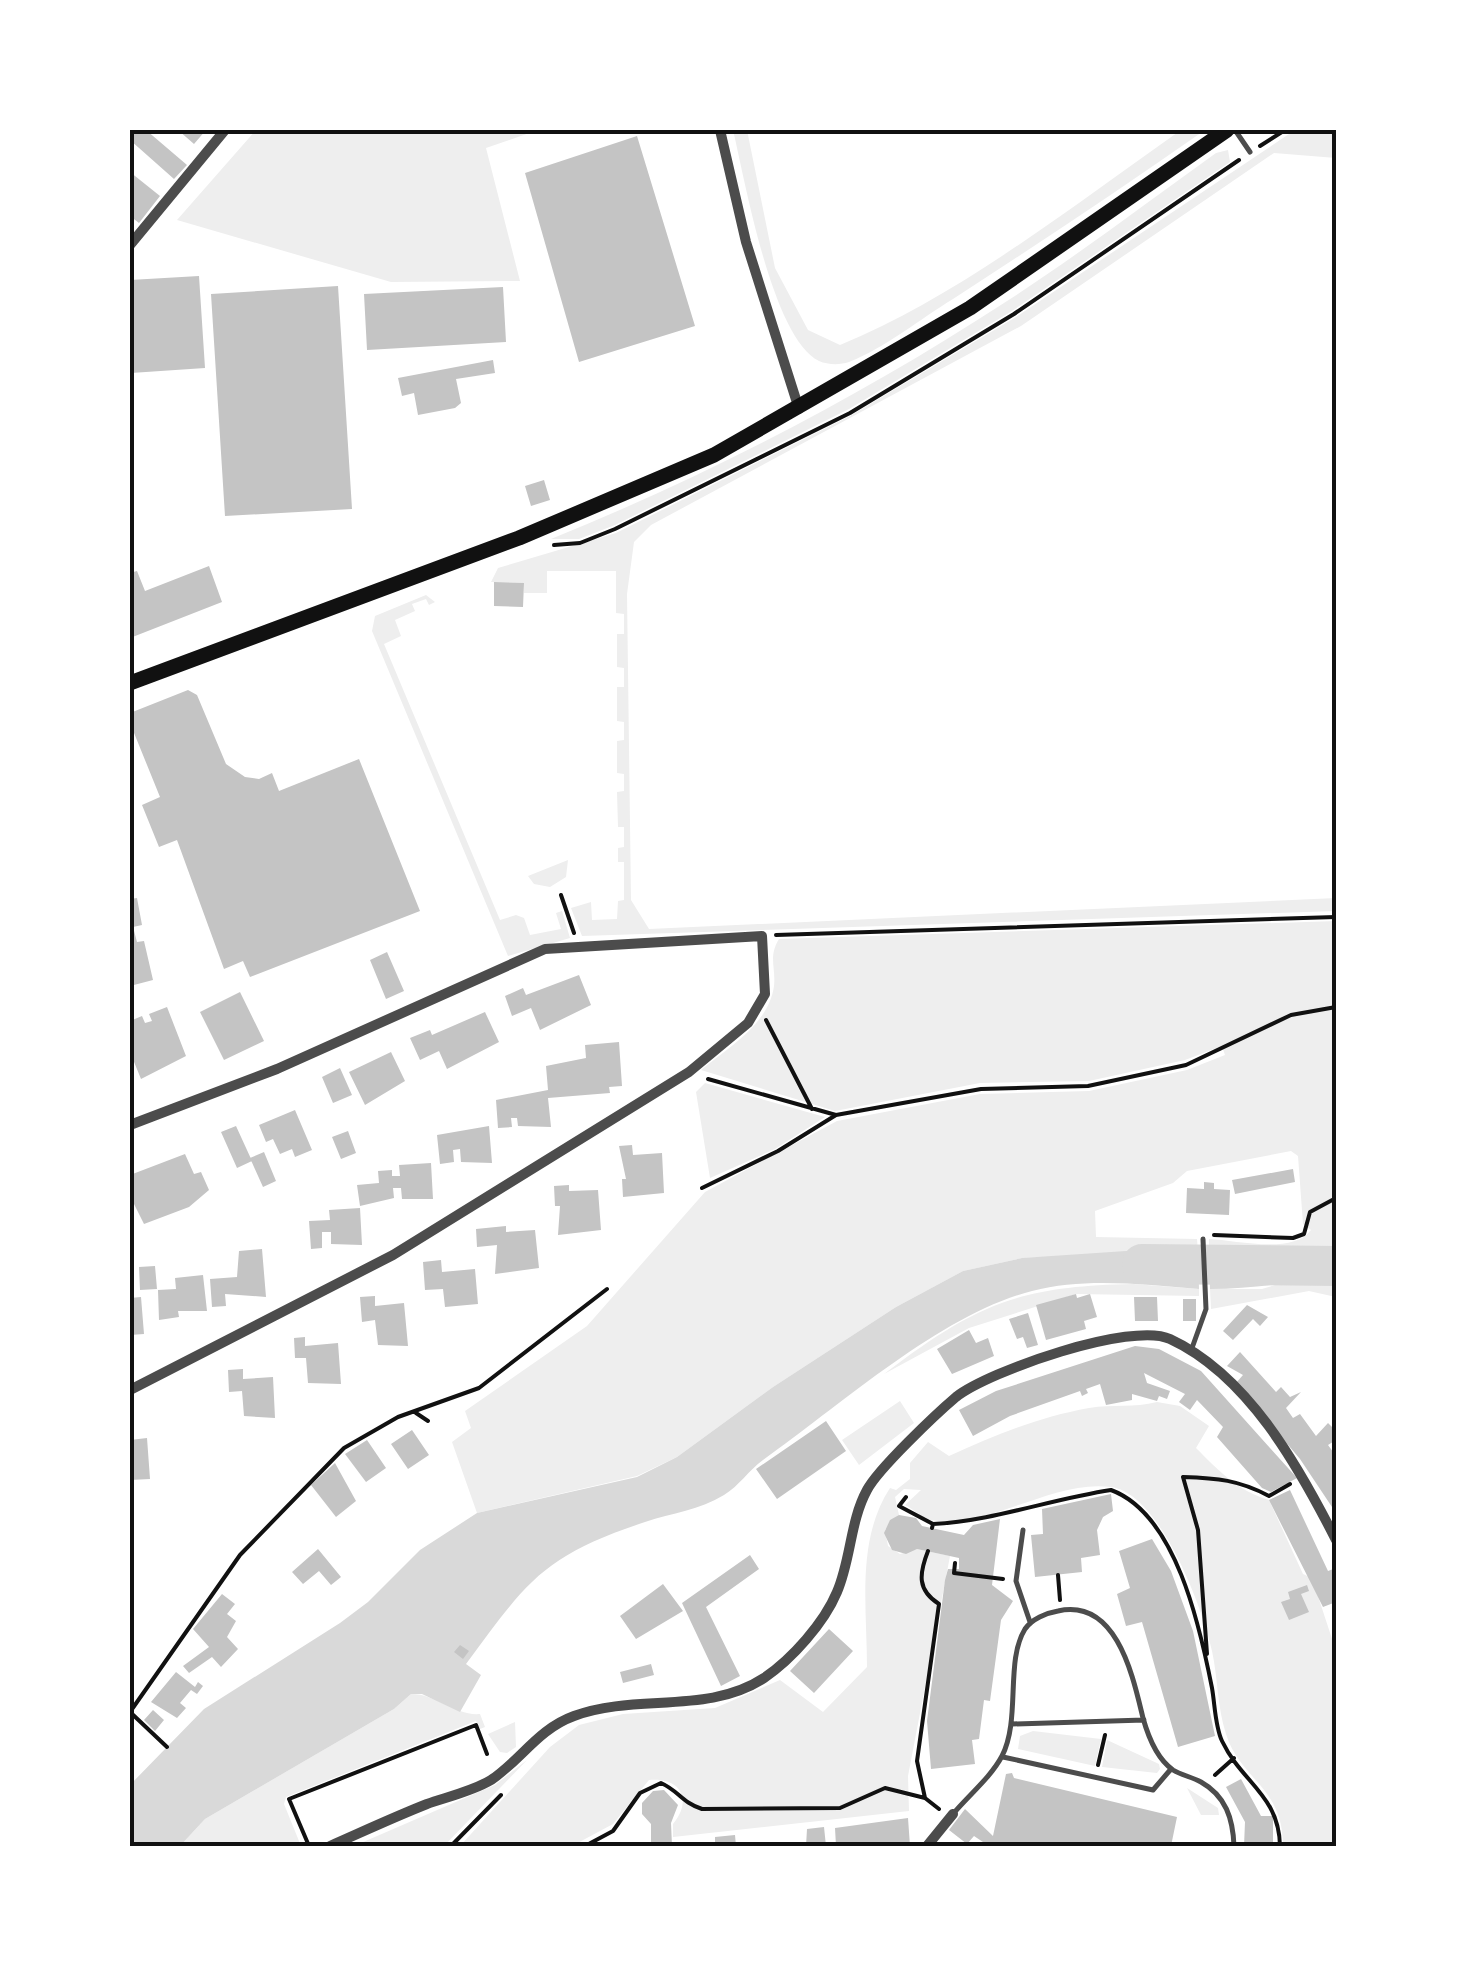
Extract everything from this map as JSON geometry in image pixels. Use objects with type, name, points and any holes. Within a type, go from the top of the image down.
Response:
[{"type":"main road","points":[[130,683],[552,524],[714,455],[970,308],[1231,130]]},
{"type":"street","points":[[130,245],[225,130]]},
{"type":"street","points":[[720,130],[746,242],[799,409]]},
{"type":"street","points":[[130,1125],[276,1069],[545,950],[762,936],[767,980],[760,1001],[748,1023],[690,1072],[393,1255],[130,1390]]},
{"type":"street","points":[[330,1846],[490,1780],[532,1740],[571,1717],[619,1703],[713,1700],[763,1679],[784,1662],[837,1592],[867,1488],[958,1396],[1001,1374],[1133,1333],[1165,1336],[1191,1350],[1272,1432],[1303,1478],[1336,1540]]},
{"type":"street","points":[[927,1846],[950,1817]]},
{"type":"lane","points":[[1231,130],[1250,152]]},
{"type":"lane","points":[[1191,1350],[1206,1309],[1203,1239]]},
{"type":"lane","points":[[1022,1530],[1016,1581],[1030,1622]]},
{"type":"lane","points":[[950,1817],[1002,1757],[1012,1724],[1019,1642],[1030,1622],[1061,1610],[1083,1612],[1112,1633],[1130,1668],[1149,1739],[1172,1769],[1202,1782],[1219,1798],[1233,1820],[1234,1846]]},
{"type":"lane","points":[[1012,1724],[1144,1720]]},
{"type":"lane","points":[[1002,1757],[1153,1790],[1172,1769]]},
{"type":"path","points":[[561,896],[579,947]]},
{"type":"path","points":[[762,936],[1336,917]]},
{"type":"path","points":[[760,1001],[812,1109]]},
{"type":"path","points":[[702,1188],[778,1152],[836,1116],[980,1088],[1088,1086],[1186,1065],[1291,1015],[1336,1007]]},
{"type":"path","points":[[690,1072],[836,1116]]},
{"type":"path","points":[[1203,1239],[1204,1234],[1293,1238],[1304,1234],[1310,1212],[1336,1198]]},
{"type":"path","points":[[166,1746],[130,1712],[240,1556],[344,1448],[363,1434],[478,1388],[607,1289]]},
{"type":"path","points":[[415,1412],[428,1421]]},
{"type":"path","points":[[1206,1660],[1198,1530],[1183,1477],[1233,1478],[1252,1492],[1269,1496],[1303,1478]]},
{"type":"path","points":[[906,1497],[899,1506],[932,1526],[972,1522],[1064,1497],[1111,1490],[1141,1508],[1178,1566],[1206,1660],[1221,1739],[1270,1802],[1280,1846]]},
{"type":"path","points":[[925,1798],[917,1761],[939,1604],[922,1587],[919,1574],[928,1552]]},
{"type":"path","points":[[954,1563],[954,1573],[1016,1581]]},
{"type":"path","points":[[1058,1574],[1061,1610]]},
{"type":"path","points":[[1096,1778],[1107,1721]]},
{"type":"path","points":[[309,1846],[289,1799],[476,1725],[487,1754]]},
{"type":"path","points":[[1223,1770],[1222,1765],[1234,1758]]},
{"type":"path","points":[[585,1846],[613,1831],[650,1784],[674,1789],[682,1802],[702,1808],[840,1808],[886,1788],[938,1805]]},
{"type":"path","points":[[371,1846],[426,1846]]},
{"type":"shaded area","points":[[256,130],[538,130],[486,148],[520,281],[391,282],[177,220]]},
{"type":"shaded area","points":[[733,130],[747,130],[775,268],[808,330],[840,345],[972,275],[1181,130],[1205,130],[889,341],[849,362],[834,364],[819,361],[802,347],[787,322],[763,256]]},
{"type":"shaded area","points":[[1295,130],[1336,130],[1336,158],[1274,153],[1021,326],[651,525],[634,542],[627,594],[631,900],[649,929],[1336,898],[1336,911],[582,936],[571,908],[591,902],[592,920],[617,919],[618,901],[624,900],[624,862],[618,862],[618,848],[624,847],[624,827],[618,827],[617,792],[624,791],[624,774],[617,773],[617,741],[624,740],[624,722],[617,721],[617,687],[624,687],[624,668],[617,667],[617,634],[624,634],[624,614],[616,613],[616,571],[547,571],[547,593],[524,593],[524,583],[491,582],[498,568],[616,533],[850,416],[1016,317]]},
{"type":"shaded area","points":[[1228,150],[1230,162],[1012,311],[849,409],[615,525],[579,539],[551,539],[726,461],[895,370],[1031,285],[1216,153]]},
{"type":"shaded area","points":[[426,595],[435,602],[429,605],[426,599],[412,604],[415,611],[395,620],[401,636],[384,644],[500,920],[516,915],[524,918],[530,935],[561,929],[556,913],[562,911],[570,938],[508,956],[372,631],[375,616]]},
{"type":"shaded area","points":[[568,860],[566,877],[550,887],[534,884],[528,876]]},
{"type":"shaded area","points":[[1336,921],[1336,1246],[1273,1256],[1209,1253],[1209,1239],[1278,1244],[1303,1238],[1311,1230],[1303,1224],[1298,1156],[1291,1151],[1187,1171],[1173,1183],[1095,1211],[1096,1237],[1197,1239],[1198,1251],[1022,1258],[963,1271],[896,1307],[773,1387],[677,1457],[637,1476],[477,1513],[452,1442],[471,1428],[465,1411],[587,1326],[705,1192],[837,1121],[980,1094],[1089,1091],[1187,1070],[1225,1055],[1222,1046],[1185,1060],[1089,1081],[980,1083],[835,1111],[701,1070],[746,1034],[764,1012],[774,986],[773,957],[779,939]]},
{"type":"shaded area","points":[[705,1083],[825,1117],[775,1149],[710,1178],[696,1092]]},
{"type":"shaded area","points":[[1336,1246],[1336,1283],[1210,1289],[1209,1253],[1273,1256]]},
{"type":"shaded area","points":[[1198,1251],[1199,1289],[1073,1284],[1032,1291],[963,1319],[858,1388],[758,1464],[724,1495],[696,1508],[611,1534],[540,1574],[466,1664],[481,1675],[460,1712],[422,1694],[411,1694],[394,1709],[205,1819],[180,1846],[130,1846],[130,1785],[204,1709],[340,1623],[368,1602],[420,1550],[477,1513],[637,1477],[677,1457],[773,1387],[896,1307],[963,1271],[1022,1258]]},
{"type":"shaded area","points":[[1292,1280],[1336,1283],[1336,1297],[1309,1291],[1211,1309],[1210,1289],[1262,1289]]},
{"type":"shaded area","points":[[1133,1284],[1199,1289],[1199,1296],[1076,1294],[969,1328],[884,1374],[945,1331],[999,1304],[1058,1289]]},
{"type":"shaded area","points":[[900,1401],[914,1423],[859,1465],[842,1440]]},
{"type":"shaded area","points":[[1157,1402],[1180,1406],[1209,1426],[1196,1448],[1238,1485],[1269,1500],[1303,1574],[1312,1578],[1336,1651],[1336,1846],[1283,1846],[1276,1810],[1241,1763],[1226,1734],[1207,1632],[1189,1582],[1162,1530],[1129,1494],[1111,1487],[1089,1487],[953,1521],[928,1519],[905,1505],[921,1490],[904,1489],[895,1497],[899,1515],[885,1530],[888,1546],[900,1554],[917,1549],[950,1556],[908,1776],[909,1811],[673,1837],[673,1824],[683,1799],[669,1782],[649,1780],[613,1824],[572,1846],[460,1846],[550,1747],[579,1725],[623,1714],[715,1708],[780,1680],[823,1712],[867,1667],[865,1598],[872,1529],[890,1488],[896,1490],[910,1479],[910,1463],[928,1442],[949,1456],[1052,1416],[1089,1408]]},
{"type":"shaded area","points":[[411,1694],[429,1697],[462,1712],[480,1714],[485,1727],[480,1729],[476,1721],[286,1797],[284,1804],[301,1846],[180,1846],[205,1819],[394,1709]]},
{"type":"shaded area","points":[[515,1722],[516,1747],[507,1753],[500,1752],[488,1734]]},
{"type":"shaded area","points":[[1033,1731],[1101,1739],[1095,1766],[1018,1749],[1020,1736]]},
{"type":"shaded area","points":[[1107,1740],[1159,1764],[1160,1769],[1157,1773],[1102,1767]]},
{"type":"shaded area","points":[[527,1760],[444,1846],[354,1846],[495,1785]]},
{"type":"shaded area","points":[[1187,1788],[1218,1808],[1219,1815],[1201,1815]]},
{"type":"building","points":[[130,130],[146,130],[187,165],[174,179],[130,140]]},
{"type":"building","points":[[178,130],[206,130],[194,144]]},
{"type":"building","points":[[637,136],[695,326],[579,362],[525,173]]},
{"type":"building","points":[[130,172],[160,196],[139,223],[130,216]]},
{"type":"building","points":[[199,276],[205,368],[131,373],[130,280]]},
{"type":"building","points":[[338,286],[352,509],[225,516],[211,294]]},
{"type":"building","points":[[503,287],[506,342],[367,350],[364,294]]},
{"type":"building","points":[[493,360],[495,373],[456,379],[461,403],[455,408],[418,415],[414,393],[402,396],[398,378]]},
{"type":"building","points":[[544,480],[550,500],[531,506],[525,486]]},
{"type":"building","points":[[209,566],[222,602],[130,638],[130,573],[137,571],[145,591]]},
{"type":"building","points":[[494,582],[524,583],[523,607],[494,606]]},
{"type":"building","points":[[188,690],[197,695],[226,764],[245,777],[259,779],[272,773],[279,791],[359,759],[420,911],[250,977],[243,961],[224,969],[177,840],[159,847],[142,805],[160,797],[130,723],[130,713]]},
{"type":"building","points":[[137,898],[142,925],[133,927],[137,942],[144,941],[153,980],[130,986],[130,899]]},
{"type":"building","points":[[387,952],[404,991],[386,999],[370,960]]},
{"type":"building","points":[[579,975],[591,1005],[540,1030],[531,1008],[512,1016],[505,996],[523,988],[526,995]]},
{"type":"building","points":[[240,992],[264,1041],[224,1060],[200,1012]]},
{"type":"building","points":[[167,1007],[186,1056],[141,1079],[130,1052],[130,1021],[142,1016],[145,1023],[152,1021],[149,1014]]},
{"type":"building","points":[[485,1012],[499,1042],[447,1069],[439,1051],[420,1060],[410,1038],[430,1030],[432,1035]]},
{"type":"building","points":[[619,1042],[622,1086],[609,1087],[610,1093],[548,1098],[551,1127],[518,1126],[517,1118],[511,1118],[512,1127],[498,1128],[496,1100],[548,1090],[546,1066],[586,1058],[585,1045]]},
{"type":"building","points":[[391,1052],[405,1081],[365,1105],[349,1072]]},
{"type":"building","points":[[340,1068],[352,1095],[333,1103],[322,1077]]},
{"type":"building","points":[[295,1110],[312,1150],[295,1157],[292,1149],[280,1154],[273,1139],[266,1142],[259,1125]]},
{"type":"building","points":[[236,1126],[252,1161],[237,1168],[221,1132]]},
{"type":"building","points":[[489,1126],[492,1163],[461,1162],[460,1149],[453,1150],[454,1162],[440,1164],[437,1135]]},
{"type":"building","points":[[348,1131],[356,1153],[341,1159],[332,1137]]},
{"type":"building","points":[[632,1145],[633,1155],[662,1153],[664,1193],[623,1197],[622,1179],[626,1179],[619,1146]]},
{"type":"building","points":[[264,1152],[276,1181],[263,1187],[250,1158]]},
{"type":"building","points":[[185,1154],[194,1174],[201,1172],[209,1190],[189,1207],[144,1224],[133,1202],[130,1175]]},
{"type":"building","points":[[431,1163],[433,1199],[402,1199],[401,1188],[393,1188],[394,1198],[360,1206],[357,1185],[379,1183],[378,1171],[392,1170],[392,1176],[400,1176],[399,1165]]},
{"type":"building","points":[[1293,1169],[1295,1182],[1235,1194],[1232,1180]]},
{"type":"building","points":[[1204,1182],[1214,1183],[1214,1189],[1230,1190],[1229,1215],[1186,1213],[1187,1188],[1204,1189]]},
{"type":"building","points":[[569,1185],[569,1191],[598,1190],[601,1230],[558,1235],[560,1206],[555,1206],[554,1186]]},
{"type":"building","points":[[360,1208],[362,1245],[331,1244],[331,1232],[322,1232],[322,1248],[311,1249],[309,1221],[330,1220],[329,1210]]},
{"type":"building","points":[[506,1226],[506,1232],[535,1230],[539,1268],[495,1274],[497,1245],[477,1247],[476,1229]]},
{"type":"building","points":[[262,1249],[266,1297],[225,1294],[226,1306],[212,1307],[210,1279],[237,1277],[239,1251]]},
{"type":"building","points":[[441,1260],[442,1272],[475,1269],[478,1304],[445,1307],[443,1289],[425,1290],[423,1262]]},
{"type":"building","points":[[155,1266],[157,1289],[140,1290],[139,1267]]},
{"type":"building","points":[[203,1275],[207,1311],[178,1311],[179,1317],[159,1320],[158,1290],[176,1289],[175,1278]]},
{"type":"building","points":[[1076,1294],[1077,1298],[1090,1294],[1097,1317],[1084,1321],[1086,1329],[1046,1340],[1036,1305]]},
{"type":"building","points":[[375,1296],[375,1306],[404,1303],[408,1346],[378,1345],[375,1320],[362,1322],[360,1297]]},
{"type":"building","points":[[141,1297],[144,1334],[130,1335],[130,1298]]},
{"type":"building","points":[[1134,1297],[1157,1297],[1158,1321],[1135,1321]]},
{"type":"building","points":[[1183,1299],[1196,1299],[1196,1321],[1183,1321]]},
{"type":"building","points":[[1247,1305],[1268,1317],[1260,1326],[1253,1319],[1233,1340],[1223,1331]]},
{"type":"building","points":[[1028,1313],[1038,1345],[1027,1348],[1023,1337],[1017,1339],[1009,1319]]},
{"type":"building","points":[[969,1330],[976,1343],[988,1338],[994,1356],[952,1374],[937,1349]]},
{"type":"building","points":[[305,1337],[305,1346],[338,1343],[341,1384],[308,1383],[306,1358],[295,1358],[294,1338]]},
{"type":"building","points":[[1135,1346],[1159,1349],[1201,1371],[1297,1478],[1271,1492],[1262,1488],[1217,1437],[1223,1427],[1197,1400],[1190,1410],[1179,1402],[1185,1394],[1144,1373],[1147,1383],[1170,1391],[1167,1399],[1159,1396],[1157,1401],[1132,1394],[1132,1400],[1106,1405],[1100,1384],[1086,1389],[1088,1393],[1082,1396],[1080,1391],[1010,1416],[973,1436],[959,1410],[996,1391]]},
{"type":"building","points":[[1240,1352],[1276,1392],[1281,1387],[1290,1397],[1301,1392],[1286,1408],[1293,1418],[1300,1414],[1316,1436],[1328,1423],[1336,1431],[1336,1440],[1328,1445],[1336,1456],[1336,1513],[1300,1459],[1236,1383],[1243,1375],[1227,1366]]},
{"type":"building","points":[[243,1369],[243,1379],[273,1377],[275,1418],[244,1416],[242,1391],[229,1392],[228,1370]]},
{"type":"building","points":[[826,1421],[846,1451],[777,1499],[756,1469]]},
{"type":"building","points":[[412,1430],[429,1455],[408,1469],[391,1444]]},
{"type":"building","points":[[147,1438],[150,1479],[130,1480],[130,1440]]},
{"type":"building","points":[[367,1440],[386,1468],[366,1482],[345,1454]]},
{"type":"building","points":[[335,1463],[356,1501],[336,1517],[311,1485]]},
{"type":"building","points":[[1290,1490],[1328,1571],[1336,1568],[1336,1602],[1323,1607],[1269,1500]]},
{"type":"building","points":[[1111,1494],[1113,1511],[1103,1517],[1097,1530],[1100,1555],[1081,1558],[1082,1572],[1035,1577],[1031,1535],[1043,1534],[1042,1509]]},
{"type":"building","points":[[899,1515],[916,1518],[922,1526],[964,1535],[973,1525],[1000,1519],[992,1585],[1013,1601],[1001,1620],[990,1701],[984,1700],[979,1739],[972,1740],[975,1764],[931,1769],[927,1721],[945,1580],[948,1569],[959,1569],[959,1558],[917,1549],[906,1554],[892,1550],[884,1533],[890,1520]]},
{"type":"building","points":[[1152,1539],[1171,1571],[1193,1631],[1215,1736],[1178,1747],[1142,1622],[1126,1626],[1117,1594],[1130,1588],[1119,1551]]},
{"type":"building","points":[[318,1549],[341,1577],[331,1585],[319,1571],[303,1584],[292,1572]]},
{"type":"building","points":[[750,1555],[759,1569],[706,1607],[740,1676],[721,1686],[682,1603]]},
{"type":"building","points":[[663,1584],[683,1611],[636,1639],[620,1616]]},
{"type":"building","points":[[1307,1585],[1309,1591],[1301,1594],[1309,1612],[1289,1620],[1281,1602],[1290,1599],[1288,1592]]},
{"type":"building","points":[[222,1594],[235,1604],[227,1614],[236,1621],[227,1637],[238,1649],[221,1667],[212,1657],[189,1673],[183,1666],[209,1647],[193,1629]]},
{"type":"building","points":[[829,1629],[853,1651],[814,1693],[790,1671]]},
{"type":"building","points":[[460,1645],[469,1651],[463,1659],[454,1652]]},
{"type":"building","points":[[651,1664],[654,1675],[623,1683],[620,1672]]},
{"type":"building","points":[[176,1672],[195,1687],[198,1682],[203,1686],[197,1694],[191,1690],[180,1703],[186,1708],[177,1718],[151,1702]]},
{"type":"building","points":[[153,1710],[164,1720],[155,1731],[144,1720]]},
{"type":"building","points":[[1012,1773],[1014,1778],[1177,1817],[1171,1846],[989,1846],[974,1836],[967,1844],[949,1830],[965,1809],[993,1836],[1006,1774]]},
{"type":"building","points":[[1241,1779],[1261,1816],[1273,1816],[1273,1846],[1244,1846],[1245,1822],[1226,1787]]},
{"type":"building","points":[[664,1790],[678,1805],[671,1823],[672,1846],[651,1846],[651,1824],[642,1814],[642,1803],[653,1791]]},
{"type":"building","points":[[908,1818],[910,1846],[836,1846],[835,1828]]},
{"type":"building","points":[[824,1827],[826,1846],[806,1846],[807,1829]]},
{"type":"building","points":[[735,1835],[736,1846],[715,1846],[715,1837]]},
{"type":"waterway","points":[[1142,1264],[1336,1266]]}]
